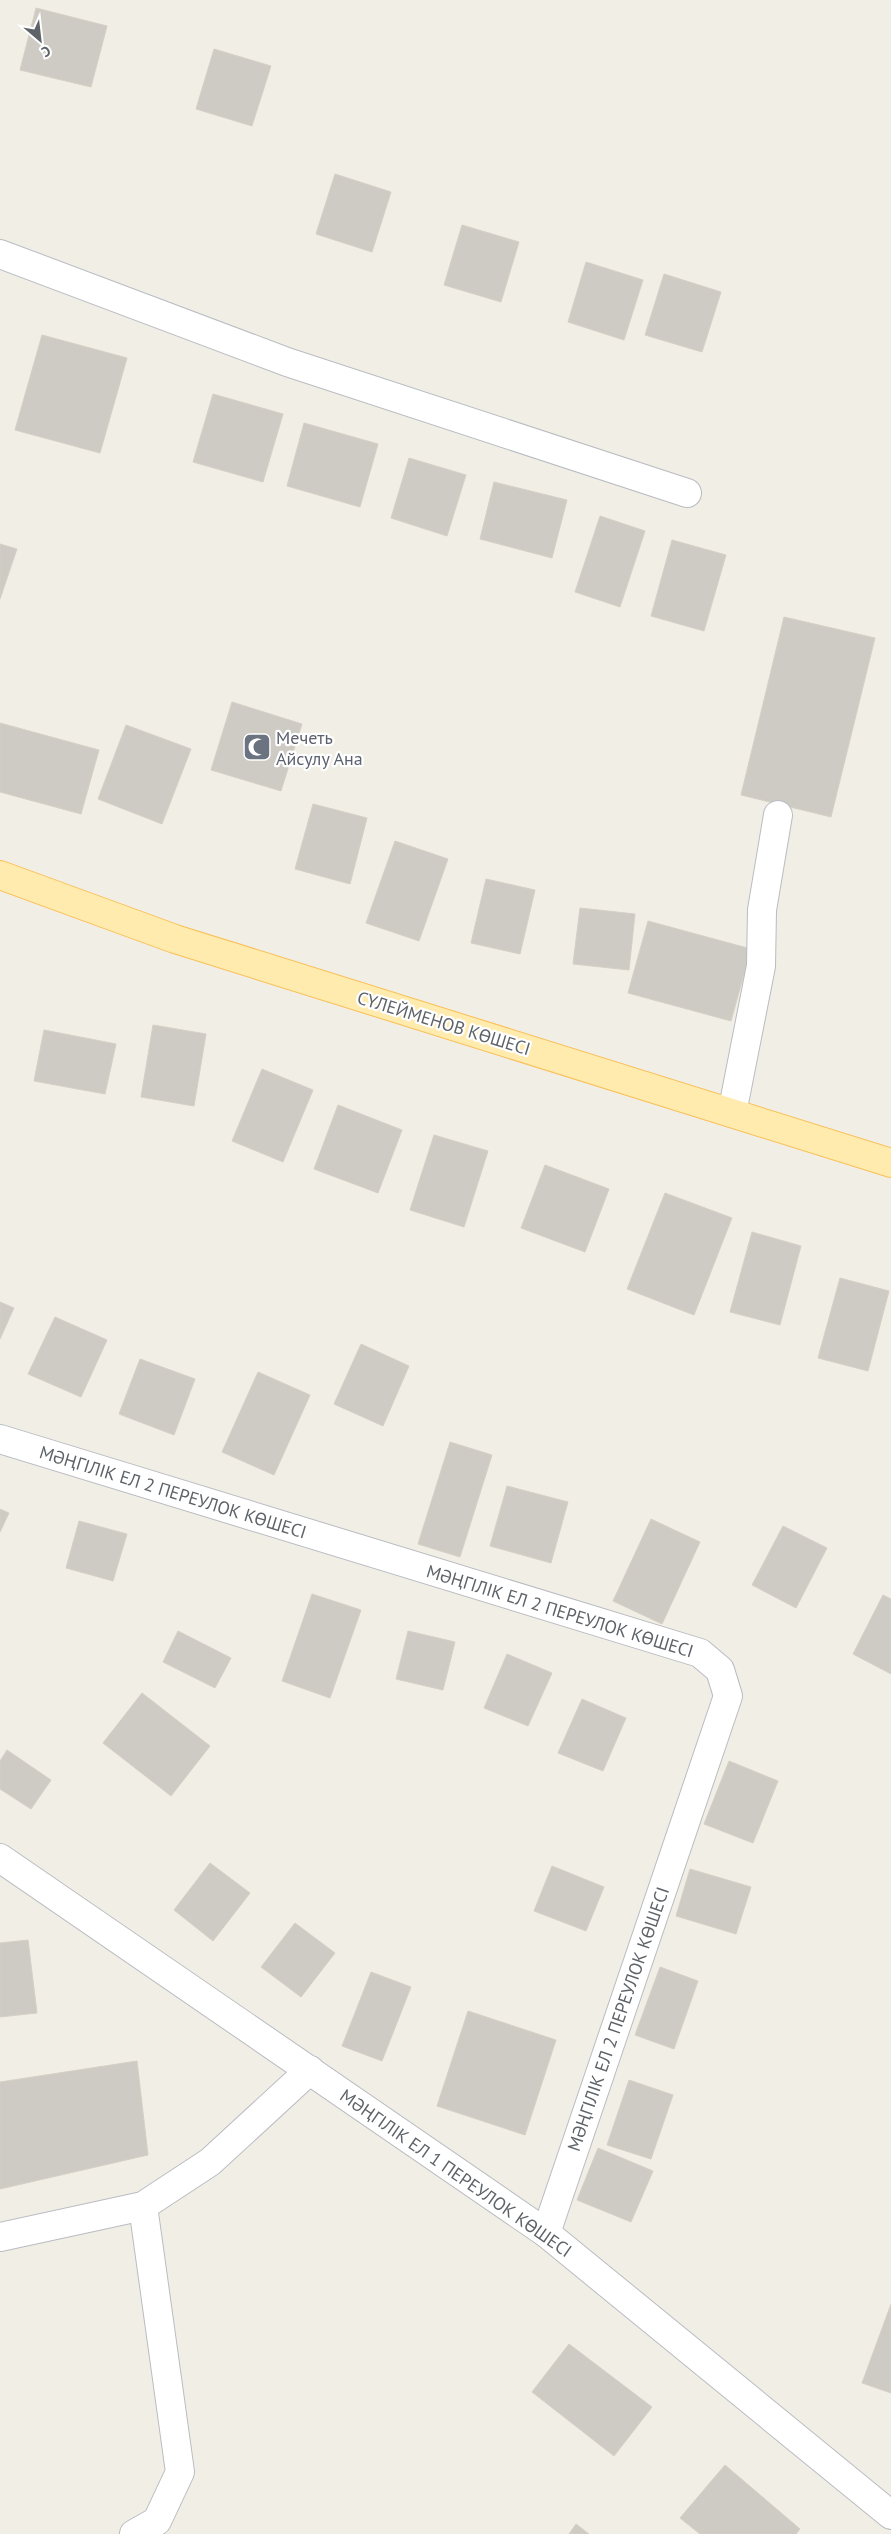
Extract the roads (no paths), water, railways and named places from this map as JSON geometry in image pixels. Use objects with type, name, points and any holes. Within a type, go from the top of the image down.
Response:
[{"type":"main road","name":"СҮЛЕЙМЕНОВ КӨШЕСІ","points":[[0,875],[176,939],[891,1163]]},
{"type":"street","points":[[0,254],[287,362],[687,493]]},
{"type":"street","points":[[732,1113],[761,966],[762,910],[778,815]]},
{"type":"street","name":"МӘҢГІЛІК ЕЛ 2 ПЕРЕУЛОК КӨШЕСІ","points":[[0,1439],[700,1653],[720,1670],[728,1696],[546,2233]]},
{"type":"street","name":"МӘҢГІЛІК ЕЛ 1 ПЕРЕУЛОК КӨШЕСІ","points":[[0,1858],[546,2233],[891,2515]]},
{"type":"street","points":[[0,2237],[143,2206],[210,2162],[310,2070]]},
{"type":"street","points":[[134,2534],[157,2521],[180,2472],[143,2206]]},
{"type":"place","name":"Мечеть Айсулу Ана","points":[[257,747]]}]
